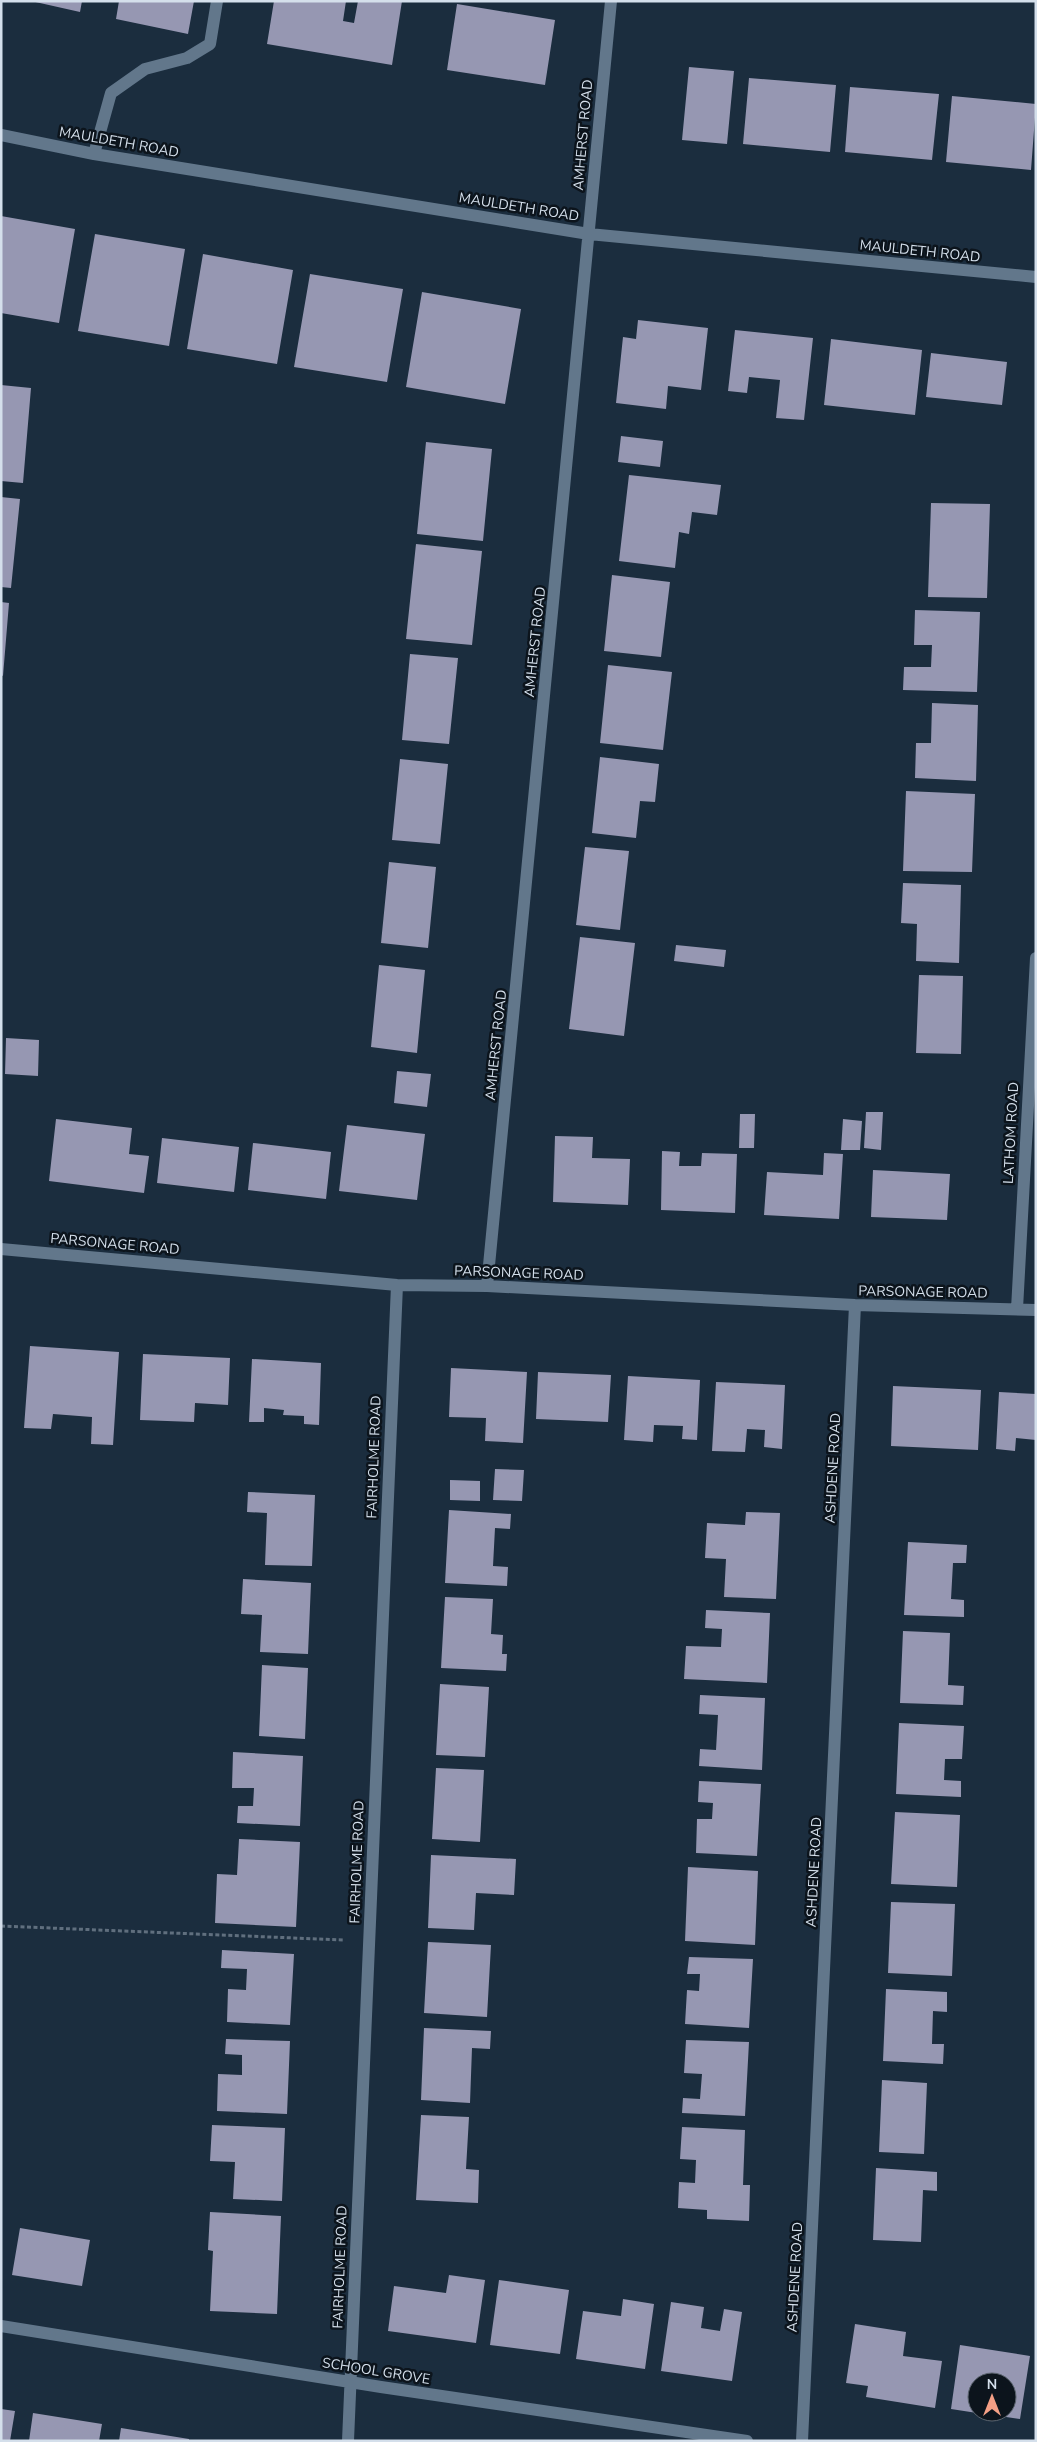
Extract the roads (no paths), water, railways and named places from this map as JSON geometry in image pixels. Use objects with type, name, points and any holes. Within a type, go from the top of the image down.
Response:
[{"type":"street","points":[[94,154],[111,93],[145,69],[187,58],[210,44],[217,1]]},
{"type":"street","name":"AMHERST ROAD","points":[[487,1286],[611,1]]},
{"type":"street","name":"MAULDETH ROAD","points":[[1,135],[94,154],[589,234],[1036,277]]},
{"type":"street","name":"LATHOM ROAD","points":[[1017,1309],[1036,958]]},
{"type":"street","name":"PARSONAGE ROAD","points":[[1,1249],[397,1285],[487,1286],[855,1305],[1036,1310]]},
{"type":"street","name":"FAIRHOLME ROAD","points":[[348,2441],[397,1285]]},
{"type":"street","name":"ASHDENE ROAD","points":[[802,2441],[855,1305]]},
{"type":"street","name":"SCHOOL GROVE","points":[[1,2326],[351,2382],[746,2441]]}]
